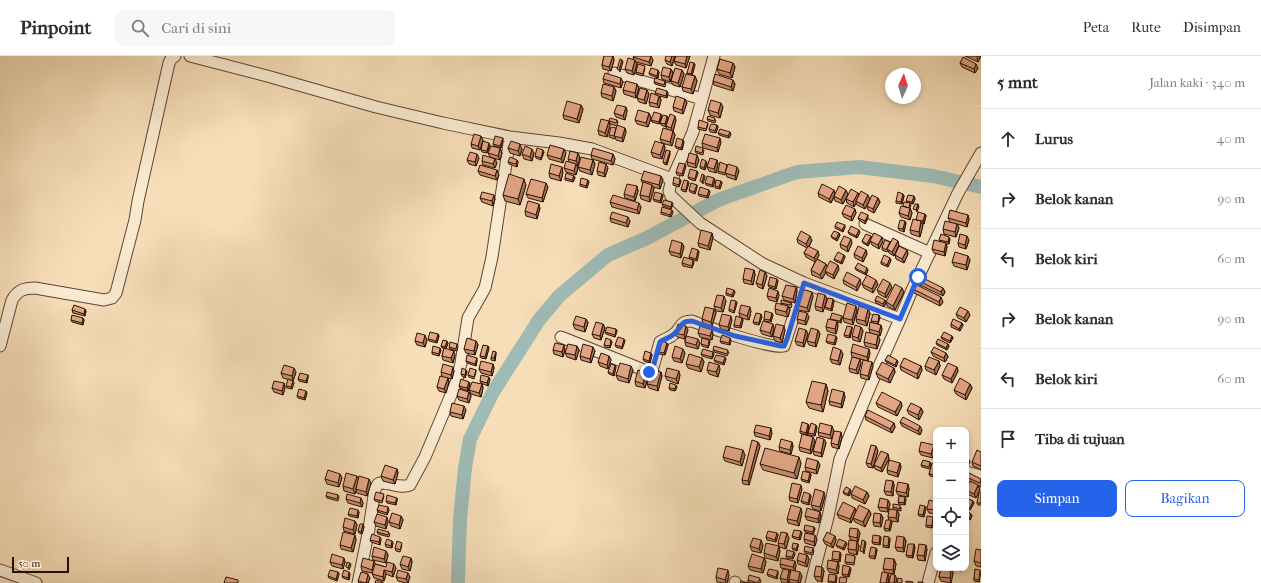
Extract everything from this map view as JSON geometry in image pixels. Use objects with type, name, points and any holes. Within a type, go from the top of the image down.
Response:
[{"type":"street","points":[[0,346],[12,300],[16,293],[24,288],[35,288],[104,300],[112,298],[116,294],[135,220],[168,63],[175,56]]},
{"type":"street","points":[[190,56],[376,107],[443,123],[510,137],[559,142],[592,149],[672,179]]},
{"type":"street","points":[[714,56],[693,132],[672,179],[669,194],[700,223],[763,264],[804,283],[900,319]]},
{"type":"street","points":[[614,73],[702,99]]},
{"type":"street","points":[[358,583],[375,489],[380,483],[395,486],[410,485],[425,456],[456,383],[461,363],[468,318],[485,288],[492,257],[510,137]]},
{"type":"street","points":[[810,583],[828,517],[840,459],[872,382],[930,253],[958,193],[981,153]]},
{"type":"street","points":[[865,224],[930,253]]},
{"type":"street","points":[[561,337],[649,372],[652,371],[660,342],[675,334],[686,321],[692,321],[735,336],[784,346],[804,283]]},
{"type":"street","points":[[969,473],[981,476]]},
{"type":"street","points":[[928,583],[933,564]]},
{"type":"street","points":[[0,570],[36,583]]},
{"type":"building","points":[[604,56],[613,56],[609,67],[602,65]]},
{"type":"building","points":[[651,56],[649,62],[633,57]]},
{"type":"building","points":[[666,56],[672,56],[670,62],[665,60]]},
{"type":"building","points":[[676,56],[687,56],[685,64],[674,61]]},
{"type":"building","points":[[963,57],[976,64],[974,69],[960,63]]},
{"type":"building","points":[[628,58],[635,60],[632,71],[625,69]]},
{"type":"building","points":[[620,59],[622,60],[619,70],[617,69]]},
{"type":"building","points":[[720,59],[733,63],[730,73],[717,69]]},
{"type":"building","points":[[690,62],[694,63],[691,74],[687,73]]},
{"type":"building","points":[[638,64],[645,66],[643,74],[636,72]]},
{"type":"building","points":[[663,67],[671,69],[669,77],[661,75]]},
{"type":"building","points":[[651,68],[658,70],[657,76],[649,73]]},
{"type":"building","points":[[675,68],[682,70],[678,83],[671,81]]},
{"type":"building","points":[[605,73],[621,78],[620,84],[603,79]]},
{"type":"building","points":[[686,74],[695,76],[691,89],[682,87]]},
{"type":"building","points":[[715,74],[733,80],[731,87],[713,81]]},
{"type":"building","points":[[655,78],[665,81],[664,85],[654,82]]},
{"type":"building","points":[[626,81],[637,84],[635,93],[623,90]]},
{"type":"building","points":[[603,84],[614,87],[612,96],[601,93]]},
{"type":"building","points":[[640,88],[647,90],[644,100],[637,98]]},
{"type":"building","points":[[657,88],[667,91],[666,96],[655,93]]},
{"type":"building","points":[[651,93],[659,96],[657,104],[649,102]]},
{"type":"building","points":[[676,96],[685,99],[682,110],[673,107]]},
{"type":"building","points":[[711,100],[721,103],[718,113],[708,110]]},
{"type":"building","points":[[567,101],[581,105],[577,119],[563,115]]},
{"type":"building","points":[[617,105],[626,107],[623,116],[614,113]]},
{"type":"building","points":[[638,110],[649,113],[646,123],[635,120]]},
{"type":"building","points":[[654,112],[661,114],[659,122],[651,120]]},
{"type":"building","points":[[670,114],[675,116],[671,128],[666,126]]},
{"type":"building","points":[[663,115],[667,116],[665,124],[660,123]]},
{"type":"building","points":[[708,116],[715,118],[714,121],[707,119]]},
{"type":"building","points":[[610,118],[617,120],[616,123],[609,121]]},
{"type":"building","points":[[601,119],[609,121],[605,133],[598,130]]},
{"type":"building","points":[[699,120],[708,123],[706,129],[698,127]]},
{"type":"building","points":[[711,124],[717,125],[715,131],[709,129]]},
{"type":"building","points":[[617,125],[625,128],[622,138],[614,136]]},
{"type":"building","points":[[611,127],[616,128],[614,136],[609,135]]},
{"type":"building","points":[[663,128],[673,131],[670,142],[660,139]]},
{"type":"building","points":[[720,129],[730,132],[728,136],[718,133]]},
{"type":"building","points":[[474,134],[481,136],[478,146],[471,144]]},
{"type":"building","points":[[705,134],[720,138],[717,148],[702,143]]},
{"type":"building","points":[[495,136],[503,138],[500,146],[493,144]]},
{"type":"building","points":[[677,138],[683,140],[681,148],[675,146]]},
{"type":"building","points":[[483,141],[489,143],[487,151],[481,150]]},
{"type":"building","points":[[511,141],[520,144],[518,151],[508,148]]},
{"type":"building","points":[[655,141],[664,144],[660,155],[651,152]]},
{"type":"building","points":[[550,145],[564,149],[561,159],[547,155]]},
{"type":"building","points":[[491,146],[500,148],[498,156],[488,153]]},
{"type":"building","points":[[525,146],[532,149],[530,157],[522,154]]},
{"type":"building","points":[[696,146],[703,148],[702,153],[695,151]]},
{"type":"building","points":[[537,148],[543,150],[541,158],[535,156]]},
{"type":"building","points":[[593,148],[613,154],[611,161],[591,155]]},
{"type":"building","points":[[666,150],[670,151],[666,163],[663,162]]},
{"type":"building","points":[[570,151],[578,153],[576,161],[568,159]]},
{"type":"building","points":[[470,152],[477,154],[475,162],[467,160]]},
{"type":"building","points":[[689,153],[697,155],[695,164],[687,162]]},
{"type":"building","points":[[483,155],[495,159],[493,164],[482,161]]},
{"type":"building","points":[[510,157],[517,160],[516,164],[508,162]]},
{"type":"building","points":[[581,157],[593,160],[590,170],[578,167]]},
{"type":"building","points":[[710,158],[717,160],[714,169],[707,167]]},
{"type":"building","points":[[702,159],[706,161],[704,168],[700,166]]},
{"type":"building","points":[[566,161],[576,164],[574,171],[564,168]]},
{"type":"building","points":[[599,162],[606,164],[604,173],[597,171]]},
{"type":"building","points":[[720,162],[727,165],[725,173],[718,171]]},
{"type":"building","points":[[679,163],[685,164],[682,174],[676,172]]},
{"type":"building","points":[[551,164],[562,167],[559,176],[549,173]]},
{"type":"building","points":[[728,164],[737,167],[735,176],[725,173]]},
{"type":"building","points":[[480,165],[497,170],[495,176],[478,171]]},
{"type":"building","points":[[690,169],[697,171],[695,179],[688,177]]},
{"type":"building","points":[[644,171],[661,176],[659,185],[641,180]]},
{"type":"building","points":[[566,173],[574,176],[572,180],[565,178]]},
{"type":"building","points":[[509,174],[524,179],[518,199],[503,195]]},
{"type":"building","points":[[702,174],[704,175],[702,182],[700,181]]},
{"type":"building","points":[[707,176],[714,178],[712,185],[705,183]]},
{"type":"building","points":[[674,177],[680,179],[679,185],[673,183]]},
{"type":"building","points":[[581,178],[588,180],[586,186],[580,184]]},
{"type":"building","points":[[531,179],[546,183],[542,198],[526,194]]},
{"type":"building","points":[[684,180],[688,181],[686,190],[681,189]]},
{"type":"building","points":[[716,180],[721,181],[719,187],[715,186]]},
{"type":"building","points":[[643,182],[652,185],[649,197],[640,195]]},
{"type":"building","points":[[691,183],[697,185],[694,192],[689,190]]},
{"type":"building","points":[[627,184],[637,186],[634,197],[624,194]]},
{"type":"building","points":[[822,184],[834,190],[829,199],[818,193]]},
{"type":"building","points":[[839,186],[846,190],[841,200],[834,196]]},
{"type":"building","points":[[700,187],[709,190],[707,196],[698,194]]},
{"type":"building","points":[[851,189],[858,193],[853,202],[846,199]]},
{"type":"building","points":[[861,191],[868,195],[863,205],[856,201]]},
{"type":"building","points":[[482,192],[494,195],[492,201],[480,198]]},
{"type":"building","points":[[655,192],[662,194],[660,201],[653,199]]},
{"type":"building","points":[[898,192],[903,194],[901,202],[896,201]]},
{"type":"building","points":[[613,195],[639,203],[637,210],[610,202]]},
{"type":"building","points":[[872,195],[878,198],[873,209],[867,206]]},
{"type":"building","points":[[908,195],[914,196],[912,202],[906,201]]},
{"type":"building","points":[[664,200],[672,202],[671,207],[662,204]]},
{"type":"building","points":[[528,201],[539,204],[536,215],[525,211]]},
{"type":"building","points":[[904,202],[910,203],[909,208],[903,206]]},
{"type":"building","points":[[915,204],[918,204],[916,210],[913,209]]},
{"type":"building","points":[[846,205],[855,209],[851,217],[842,213]]},
{"type":"building","points":[[901,206],[910,208],[908,216],[899,213]]},
{"type":"building","points":[[662,207],[672,210],[670,215],[661,212]]},
{"type":"building","points":[[950,210],[968,215],[966,223],[948,218]]},
{"type":"building","points":[[612,212],[628,217],[626,223],[610,218]]},
{"type":"building","points":[[861,212],[868,215],[865,221],[858,218]]},
{"type":"building","points":[[918,212],[925,214],[923,221],[916,220]]},
{"type":"building","points":[[913,219],[921,221],[919,232],[910,230]]},
{"type":"building","points":[[900,220],[905,221],[903,229],[898,228]]},
{"type":"building","points":[[945,221],[957,224],[955,232],[943,229]]},
{"type":"building","points":[[837,222],[845,225],[842,230],[835,226]]},
{"type":"building","points":[[851,226],[859,230],[856,236],[848,232]]},
{"type":"building","points":[[701,230],[712,233],[708,246],[698,243]]},
{"type":"building","points":[[801,231],[810,236],[806,244],[797,239]]},
{"type":"building","points":[[834,231],[839,233],[836,239],[831,236]]},
{"type":"building","points":[[874,233],[882,237],[878,245],[870,241]]},
{"type":"building","points":[[866,234],[871,236],[867,244],[862,241]]},
{"type":"building","points":[[941,234],[949,237],[948,242],[939,240]]},
{"type":"building","points":[[960,234],[967,236],[965,245],[958,243]]},
{"type":"building","points":[[844,236],[851,239],[847,247],[840,244]]},
{"type":"building","points":[[893,238],[898,241],[892,252],[887,249]]},
{"type":"building","points":[[672,240],[682,243],[680,254],[669,251]]},
{"type":"building","points":[[885,240],[890,242],[886,250],[882,247]]},
{"type":"building","points":[[934,240],[946,243],[944,252],[932,249]]},
{"type":"building","points":[[808,246],[818,251],[814,258],[804,253]]},
{"type":"building","points":[[858,246],[866,250],[862,258],[854,254]]},
{"type":"building","points":[[899,246],[907,250],[902,259],[895,255]]},
{"type":"building","points":[[692,248],[698,250],[696,259],[689,257]]},
{"type":"building","points":[[838,252],[844,255],[841,262],[834,259]]},
{"type":"building","points":[[955,252],[968,256],[966,265],[952,262]]},
{"type":"building","points":[[884,255],[890,258],[887,265],[881,262]]},
{"type":"building","points":[[684,257],[693,260],[692,266],[682,263]]},
{"type":"building","points":[[817,259],[826,264],[820,275],[811,270]]},
{"type":"building","points":[[830,261],[838,265],[833,275],[825,271]]},
{"type":"building","points":[[858,263],[867,268],[865,273],[855,268]]},
{"type":"building","points":[[745,268],[754,270],[751,281],[743,279]]},
{"type":"building","points":[[760,270],[765,272],[762,285],[756,283]]},
{"type":"building","points":[[847,272],[860,279],[856,287],[843,280]]},
{"type":"building","points":[[867,275],[876,280],[872,289],[862,284]]},
{"type":"building","points":[[919,276],[943,288],[941,292],[917,280]]},
{"type":"building","points":[[770,277],[777,279],[775,287],[768,285]]},
{"type":"building","points":[[883,279],[890,283],[885,294],[877,290]]},
{"type":"building","points":[[895,284],[902,288],[893,306],[886,302]]},
{"type":"building","points":[[915,284],[941,297],[939,302],[913,289]]},
{"type":"building","points":[[786,285],[796,287],[793,299],[782,296]]},
{"type":"building","points":[[727,288],[734,290],[732,295],[726,293]]},
{"type":"building","points":[[769,288],[778,291],[776,298],[767,296]]},
{"type":"building","points":[[801,289],[812,292],[807,308],[797,305]]},
{"type":"building","points":[[818,293],[825,295],[822,308],[815,306]]},
{"type":"building","points":[[717,295],[724,296],[721,308],[714,306]]},
{"type":"building","points":[[877,296],[885,300],[883,304],[875,300]]},
{"type":"building","points":[[828,298],[833,299],[831,309],[825,307]]},
{"type":"building","points":[[731,300],[736,301],[734,311],[729,309]]},
{"type":"building","points":[[781,300],[791,303],[790,305],[781,303]]},
{"type":"building","points":[[776,303],[788,306],[786,312],[775,309]]},
{"type":"building","points":[[847,303],[856,306],[852,320],[843,318]]},
{"type":"building","points":[[74,305],[85,309],[84,314],[72,310]]},
{"type":"building","points":[[741,305],[750,307],[747,316],[739,313]]},
{"type":"building","points":[[859,306],[868,309],[865,321],[856,319]]},
{"type":"building","points":[[705,307],[714,309],[711,322],[702,319]]},
{"type":"building","points":[[960,307],[968,311],[964,318],[956,314]]},
{"type":"building","points":[[765,311],[772,313],[770,320],[764,319]]},
{"type":"building","points":[[799,311],[807,313],[805,321],[797,319]]},
{"type":"building","points":[[756,313],[761,314],[759,323],[753,322]]},
{"type":"building","points":[[832,313],[842,316],[840,321],[830,319]]},
{"type":"building","points":[[722,314],[731,316],[728,327],[719,325]]},
{"type":"building","points":[[873,314],[879,315],[878,322],[871,321]]},
{"type":"building","points":[[72,315],[83,318],[82,323],[71,320]]},
{"type":"building","points":[[576,316],[586,319],[584,327],[573,324]]},
{"type":"building","points":[[736,316],[742,318],[740,326],[734,325]]},
{"type":"building","points":[[828,319],[837,321],[835,329],[826,327]]},
{"type":"building","points":[[953,319],[962,323],[959,329],[951,324]]},
{"type":"building","points":[[763,321],[773,324],[770,333],[760,330]]},
{"type":"building","points":[[596,322],[603,324],[600,336],[592,334]]},
{"type":"building","points":[[870,322],[881,325],[879,332],[869,329]]},
{"type":"building","points":[[678,324],[686,326],[684,335],[675,333]]},
{"type":"building","points":[[776,324],[784,326],[780,338],[773,336]]},
{"type":"building","points":[[855,325],[861,327],[858,338],[852,336]]},
{"type":"building","points":[[700,326],[712,330],[710,336],[698,333]]},
{"type":"building","points":[[847,326],[852,327],[849,336],[844,335]]},
{"type":"building","points":[[607,327],[616,329],[615,335],[605,332]]},
{"type":"building","points":[[799,328],[806,330],[803,343],[795,341]]},
{"type":"building","points":[[811,328],[818,330],[815,343],[807,341]]},
{"type":"building","points":[[430,332],[438,334],[436,341],[428,339]]},
{"type":"building","points":[[866,332],[878,335],[876,345],[864,342]]},
{"type":"building","points":[[944,332],[952,336],[950,341],[941,337]]},
{"type":"building","points":[[417,333],[425,335],[423,343],[415,341]]},
{"type":"building","points":[[828,334],[836,336],[834,343],[826,341]]},
{"type":"building","points":[[722,335],[730,338],[729,343],[720,341]]},
{"type":"building","points":[[686,336],[698,339],[696,345],[685,342]]},
{"type":"building","points":[[618,337],[624,339],[622,347],[615,345]]},
{"type":"building","points":[[467,338],[476,341],[474,351],[464,349]]},
{"type":"building","points":[[606,338],[611,340],[610,346],[604,345]]},
{"type":"building","points":[[702,338],[709,340],[708,346],[701,344]]},
{"type":"building","points":[[938,339],[948,344],[946,348],[936,343]]},
{"type":"building","points":[[443,340],[447,341],[445,347],[441,346]]},
{"type":"building","points":[[662,341],[667,343],[664,353],[659,352]]},
{"type":"building","points":[[450,342],[457,344],[456,349],[449,347]]},
{"type":"building","points":[[555,343],[564,345],[562,352],[553,350]]},
{"type":"building","points":[[568,344],[577,346],[575,355],[565,353]]},
{"type":"building","points":[[583,344],[593,347],[590,359],[580,356]]},
{"type":"building","points":[[853,344],[869,349],[867,357],[851,352]]},
{"type":"building","points":[[483,345],[488,346],[485,357],[480,356]]},
{"type":"building","points":[[433,346],[440,348],[439,354],[432,352]]},
{"type":"building","points":[[675,346],[683,349],[680,359],[672,357]]},
{"type":"building","points":[[714,346],[728,350],[727,354],[713,350]]},
{"type":"building","points":[[833,347],[841,350],[838,361],[830,359]]},
{"type":"building","points":[[934,347],[946,353],[944,358],[931,352]]},
{"type":"building","points":[[444,348],[454,351],[451,358],[442,356]]},
{"type":"building","points":[[703,349],[713,352],[712,357],[701,354]]},
{"type":"building","points":[[493,351],[496,352],[494,358],[491,358]]},
{"type":"building","points":[[645,351],[651,353],[649,361],[643,359]]},
{"type":"building","points":[[601,353],[609,356],[607,365],[598,362]]},
{"type":"building","points":[[689,354],[702,358],[699,367],[686,364]]},
{"type":"building","points":[[467,355],[477,358],[475,364],[466,361]]},
{"type":"building","points":[[716,355],[725,357],[723,363],[714,360]]},
{"type":"building","points":[[888,355],[897,360],[895,365],[885,360]]},
{"type":"building","points":[[852,357],[860,359],[856,370],[849,368]]},
{"type":"building","points":[[929,357],[939,361],[934,370],[925,366]]},
{"type":"building","points":[[904,358],[921,366],[917,374],[900,366]]},
{"type":"building","points":[[863,360],[872,362],[868,376],[860,374]]},
{"type":"building","points":[[481,361],[493,364],[491,372],[479,369]]},
{"type":"building","points":[[709,362],[719,365],[716,372],[707,370]]},
{"type":"building","points":[[882,362],[894,368],[888,379],[876,373]]},
{"type":"building","points":[[620,363],[631,366],[628,379],[616,375]]},
{"type":"building","points":[[948,363],[957,367],[951,379],[942,375]]},
{"type":"building","points":[[443,364],[453,367],[451,375],[441,372]]},
{"type":"building","points":[[611,364],[615,365],[613,374],[608,372]]},
{"type":"building","points":[[284,365],[294,368],[292,376],[281,373]]},
{"type":"building","points":[[462,368],[466,370],[465,375],[461,374]]},
{"type":"building","points":[[470,368],[476,370],[474,377],[468,375]]},
{"type":"building","points":[[667,368],[679,371],[676,379],[665,376]]},
{"type":"building","points":[[651,369],[661,372],[657,386],[647,384]]},
{"type":"building","points":[[638,370],[646,373],[643,384],[635,381]]},
{"type":"building","points":[[300,373],[308,375],[306,381],[298,379]]},
{"type":"building","points":[[481,375],[489,377],[487,383],[480,381]]},
{"type":"building","points":[[440,376],[448,378],[444,389],[437,387]]},
{"type":"building","points":[[960,378],[970,384],[965,395],[954,390]]},
{"type":"building","points":[[288,379],[293,381],[291,387],[286,386]]},
{"type":"building","points":[[461,379],[469,382],[467,388],[459,386]]},
{"type":"building","points":[[274,381],[284,383],[282,391],[272,388]]},
{"type":"building","points":[[812,381],[826,384],[821,405],[806,402]]},
{"type":"building","points":[[472,382],[482,384],[479,393],[469,390]]},
{"type":"building","points":[[670,383],[676,385],[675,389],[669,388]]},
{"type":"building","points":[[299,389],[306,391],[304,398],[297,396]]},
{"type":"building","points":[[459,389],[469,392],[467,399],[457,396]]},
{"type":"building","points":[[832,389],[844,392],[841,404],[829,401]]},
{"type":"building","points":[[882,392],[901,402],[895,412],[876,403]]},
{"type":"building","points":[[452,403],[464,406],[462,415],[450,412]]},
{"type":"building","points":[[911,403],[921,408],[918,415],[907,410]]},
{"type":"building","points":[[868,410],[894,423],[890,429],[865,416]]},
{"type":"building","points":[[903,417],[920,426],[918,431],[900,422]]},
{"type":"building","points":[[802,422],[808,424],[806,433],[800,431]]},
{"type":"building","points":[[811,423],[816,425],[814,434],[808,433]]},
{"type":"building","points":[[820,423],[832,426],[830,435],[818,432]]},
{"type":"building","points":[[756,425],[771,428],[769,436],[754,432]]},
{"type":"building","points":[[834,431],[841,432],[838,445],[831,443]]},
{"type":"building","points":[[802,434],[813,437],[810,450],[799,447]]},
{"type":"building","points":[[817,437],[824,439],[821,453],[813,451]]},
{"type":"building","points":[[781,439],[792,442],[790,450],[779,447]]},
{"type":"building","points":[[752,440],[758,442],[748,481],[742,480]]},
{"type":"building","points":[[921,442],[933,445],[931,454],[919,451]]},
{"type":"building","points":[[871,445],[876,446],[871,464],[866,463]]},
{"type":"building","points":[[726,446],[743,450],[740,462],[723,457]]},
{"type":"building","points":[[765,448],[799,457],[794,473],[760,464]]},
{"type":"building","points":[[977,450],[981,452],[981,466],[972,462]]},
{"type":"building","points":[[881,451],[888,454],[881,468],[874,465]]},
{"type":"building","points":[[807,458],[818,461],[816,470],[805,467]]},
{"type":"building","points":[[889,460],[900,463],[897,473],[887,470]]},
{"type":"building","points":[[923,460],[930,462],[929,467],[921,465]]},
{"type":"building","points":[[932,463],[933,463],[933,475],[929,474]]},
{"type":"building","points":[[385,465],[397,469],[393,480],[381,476]]},
{"type":"building","points":[[328,470],[340,474],[338,483],[325,479]]},
{"type":"building","points":[[803,471],[810,473],[808,481],[801,479]]},
{"type":"building","points":[[346,473],[357,476],[353,489],[343,486]]},
{"type":"building","points":[[969,473],[981,479],[980,483],[969,478]]},
{"type":"building","points":[[359,476],[369,479],[366,492],[356,489]]},
{"type":"building","points":[[886,480],[893,481],[891,492],[884,491]]},
{"type":"building","points":[[970,481],[978,485],[974,494],[969,492]]},
{"type":"building","points":[[898,482],[908,484],[906,493],[896,491]]},
{"type":"building","points":[[792,483],[801,485],[797,499],[789,497]]},
{"type":"building","points":[[855,486],[867,492],[863,500],[851,494]]},
{"type":"building","points":[[846,487],[850,489],[848,494],[843,492]]},
{"type":"building","points":[[815,489],[824,492],[820,507],[811,505]]},
{"type":"building","points":[[327,492],[338,495],[337,499],[326,496]]},
{"type":"building","points":[[376,492],[384,494],[382,501],[374,499]]},
{"type":"building","points":[[804,492],[810,494],[808,503],[801,501]]},
{"type":"building","points":[[979,492],[981,493],[981,503],[977,503]]},
{"type":"building","points":[[347,494],[361,498],[360,503],[346,499]]},
{"type":"building","points":[[387,495],[397,498],[395,503],[386,501]]},
{"type":"building","points":[[899,496],[905,497],[904,503],[898,502]]},
{"type":"building","points":[[880,498],[888,500],[887,508],[878,507]]},
{"type":"building","points":[[969,499],[973,501],[969,508]]},
{"type":"building","points":[[929,500],[933,501],[933,510],[927,509]]},
{"type":"building","points":[[843,502],[855,508],[850,519],[837,514]]},
{"type":"building","points":[[893,504],[900,505],[900,509],[893,507]]},
{"type":"building","points":[[379,505],[388,507],[387,513],[377,510]]},
{"type":"building","points":[[791,505],[801,508],[797,521],[787,519]]},
{"type":"building","points":[[859,505],[869,510],[863,522],[853,518]]},
{"type":"building","points":[[920,505],[925,506],[923,515],[918,514]]},
{"type":"building","points":[[350,508],[358,510],[357,516],[348,514]]},
{"type":"building","points":[[807,508],[820,512],[818,519],[805,516]]},
{"type":"building","points":[[889,509],[897,510],[896,518],[888,517]]},
{"type":"building","points":[[392,513],[401,516],[399,525],[389,522]]},
{"type":"building","points":[[874,513],[881,514],[880,523],[873,522]]},
{"type":"building","points":[[377,514],[387,517],[385,525],[374,522]]},
{"type":"building","points":[[927,516],[933,517],[932,526],[926,525]]},
{"type":"building","points":[[345,518],[355,521],[353,530],[343,527]]},
{"type":"building","points":[[886,520],[891,520],[889,529],[884,528]]},
{"type":"building","points":[[360,524],[363,524],[361,532],[358,531]]},
{"type":"building","points":[[805,525],[814,527],[813,532],[804,530]]},
{"type":"building","points":[[850,528],[858,529],[857,538],[849,536]]},
{"type":"building","points":[[378,529],[389,532],[388,535],[377,532]]},
{"type":"building","points":[[794,530],[801,531],[799,538],[792,536]]},
{"type":"building","points":[[768,531],[777,533],[775,540],[766,537]]},
{"type":"building","points":[[343,532],[355,535],[351,548],[340,545]]},
{"type":"building","points":[[781,532],[787,533],[784,544],[778,543]]},
{"type":"building","points":[[827,532],[835,536],[831,544],[823,540]]},
{"type":"building","points":[[805,533],[815,535],[814,542],[804,539]]},
{"type":"building","points":[[372,534],[380,537],[379,542],[370,540]]},
{"type":"building","points":[[873,535],[880,536],[879,543],[872,542]]},
{"type":"building","points":[[884,536],[889,537],[888,546],[883,545]]},
{"type":"building","points":[[897,536],[904,537],[903,548],[895,547]]},
{"type":"building","points":[[753,538],[761,540],[759,549],[750,546]]},
{"type":"building","points":[[387,539],[392,541],[391,546],[385,544]]},
{"type":"building","points":[[839,539],[846,542],[843,548],[836,545]]},
{"type":"building","points":[[849,540],[857,541],[856,550],[848,549]]},
{"type":"building","points":[[862,540],[865,541],[863,552],[860,551]]},
{"type":"building","points":[[397,541],[402,543],[400,550],[395,548]]},
{"type":"building","points":[[766,543],[779,546],[776,557],[764,553]]},
{"type":"building","points":[[793,543],[798,544],[796,549],[792,548]]},
{"type":"building","points":[[908,544],[914,544],[912,556],[906,555]]},
{"type":"building","points":[[919,544],[926,545],[924,556],[917,555]]},
{"type":"building","points":[[805,546],[813,548],[812,553],[804,551]]},
{"type":"building","points":[[374,547],[386,551],[384,559],[372,556]]},
{"type":"building","points":[[871,547],[876,548],[875,556],[869,556]]},
{"type":"building","points":[[976,549],[981,550],[981,563],[974,561]]},
{"type":"building","points":[[787,550],[794,552],[792,557],[786,556]]},
{"type":"building","points":[[833,551],[840,552],[839,560],[832,559]]},
{"type":"building","points":[[799,553],[807,555],[805,563],[797,560]]},
{"type":"building","points":[[332,554],[344,558],[342,565],[330,562]]},
{"type":"building","points":[[752,554],[764,558],[761,569],[748,566]]},
{"type":"building","points":[[846,554],[855,556],[854,563],[845,562]]},
{"type":"building","points":[[403,556],[411,558],[408,567],[400,564]]},
{"type":"building","points":[[363,558],[374,561],[372,570],[361,566]]},
{"type":"building","points":[[781,558],[795,561],[793,567],[780,564]]},
{"type":"building","points":[[885,558],[894,559],[893,570],[883,569]]},
{"type":"building","points":[[828,560],[838,562],[836,570],[827,568]]},
{"type":"building","points":[[347,562],[350,563],[348,568],[346,567]]},
{"type":"building","points":[[387,562],[394,564],[392,572],[384,570],[383,577],[372,574],[375,564],[386,567]]},
{"type":"building","points":[[843,565],[850,567],[848,575],[842,574]]},
{"type":"building","points":[[816,566],[822,567],[821,577],[814,576]]},
{"type":"building","points":[[718,568],[728,570],[725,580],[716,577]]},
{"type":"building","points":[[769,569],[778,571],[776,577],[767,574]]},
{"type":"building","points":[[783,569],[789,570],[787,580],[780,578]]},
{"type":"building","points":[[975,569],[980,570],[979,580],[974,579]]},
{"type":"building","points":[[330,570],[338,572],[336,579],[328,576]]},
{"type":"building","points":[[344,570],[349,572],[348,578],[342,576]]},
{"type":"building","points":[[398,570],[408,573],[406,579],[396,577]]},
{"type":"building","points":[[791,570],[800,572],[798,581],[789,579]]},
{"type":"building","points":[[940,571],[951,571],[950,578],[939,577]]},
{"type":"building","points":[[361,572],[368,574],[366,583],[358,581]]},
{"type":"building","points":[[882,572],[888,573],[886,583],[880,583]]},
{"type":"building","points":[[829,574],[836,575],[835,582],[828,581]]},
{"type":"building","points":[[891,574],[895,575],[894,583],[889,583]]},
{"type":"building","points":[[749,575],[760,578],[758,583],[748,580]]},
{"type":"building","points":[[226,577],[238,580],[238,583],[224,583]]},
{"type":"building","points":[[840,577],[847,578],[846,583],[839,583]]},
{"type":"building","points":[[898,578],[902,579],[902,583],[897,583]]},
{"type":"building","points":[[376,580],[383,582],[383,583],[375,583]]},
{"type":"building","points":[[906,581],[913,582],[913,583],[906,583]]},
{"type":"waterway","points":[[458,583],[460,519],[465,468],[470,439],[493,392],[539,320],[559,296],[608,255],[647,238],[718,200],[797,172],[859,167],[933,176],[981,187]]},
{"type":"route","points":[[649,372],[652,371],[660,342],[675,334],[686,321],[692,321],[735,336],[784,346],[804,283],[900,319],[918,277]]}]
